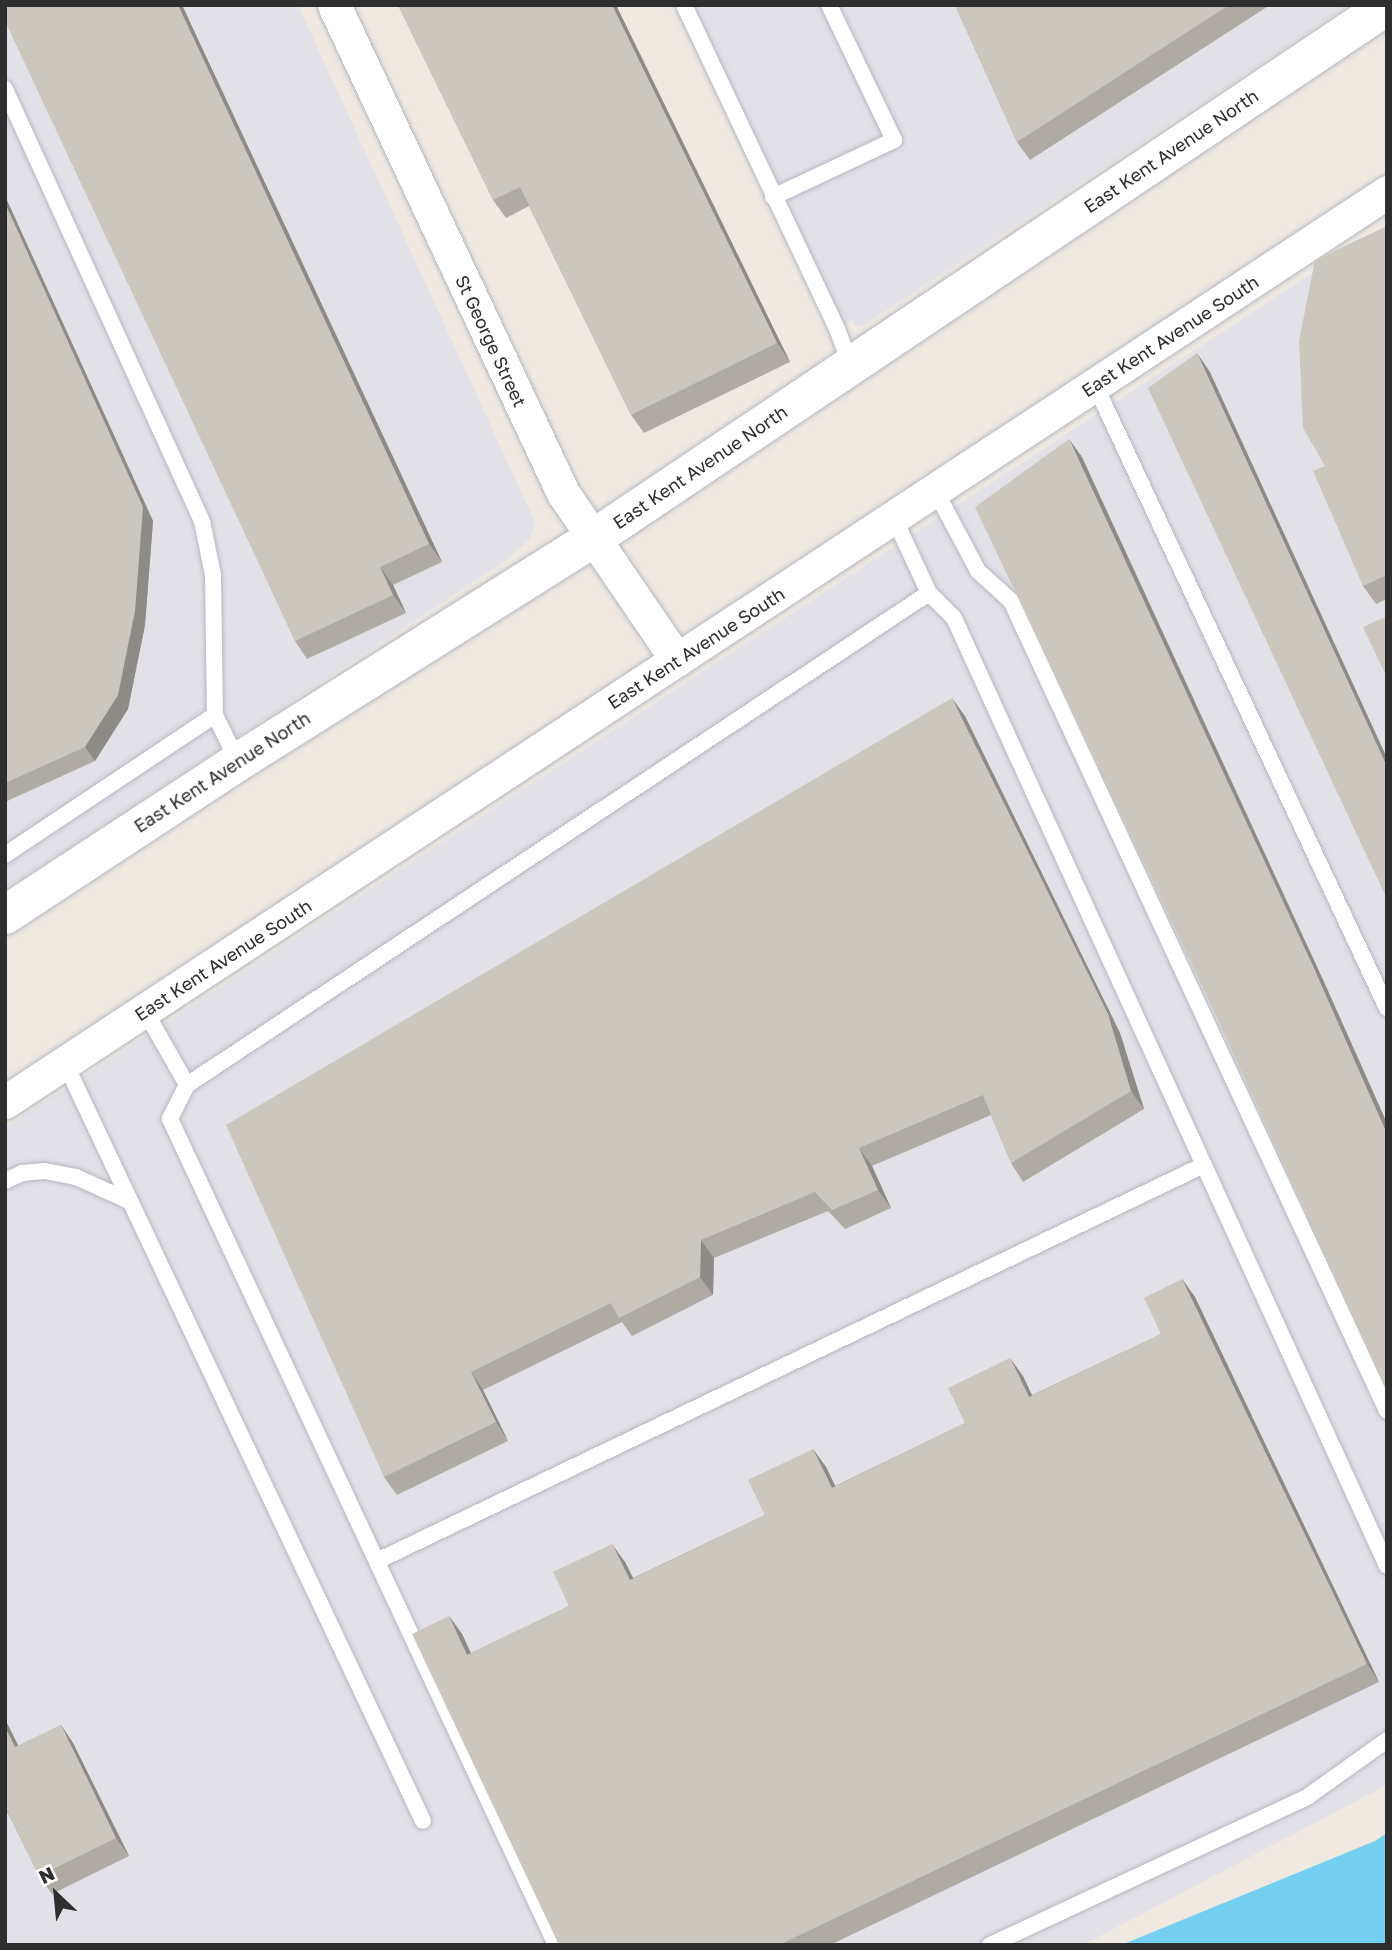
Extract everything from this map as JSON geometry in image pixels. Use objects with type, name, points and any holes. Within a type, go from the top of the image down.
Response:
[{"type":"street","name":"St George Street","points":[[334,5],[563,493],[677,660]]},
{"type":"street","name":"East Kent Avenue North","points":[[5,915],[238,762],[594,538],[1387,6]]},
{"type":"street","name":"East Kent Avenue South","points":[[5,1102],[1387,192]]},
{"type":"lane","points":[[684,5],[851,366]]},
{"type":"lane","points":[[773,197],[894,140],[829,5]]},
{"type":"lane","points":[[5,89],[202,521],[213,575],[215,715],[238,762]]},
{"type":"lane","points":[[1095,385],[1387,1008]]},
{"type":"lane","points":[[935,490],[978,571],[1011,601],[1387,1411]]},
{"type":"lane","points":[[894,518],[929,593],[954,618],[1387,1566]]},
{"type":"lane","points":[[556,1945],[170,1119],[187,1085],[929,593]]},
{"type":"lane","points":[[5,855],[215,715]]},
{"type":"lane","points":[[145,1011],[187,1085]]},
{"type":"lane","points":[[65,1063],[423,1821]]},
{"type":"lane","points":[[377,1561],[1204,1165]]},
{"type":"lane","points":[[5,1181],[22,1173],[45,1171],[76,1177],[131,1202]]},
{"type":"lane","points":[[990,1945],[1307,1797],[1387,1740]]},
{"type":"shaded area","points":[[5,5],[298,5],[535,522],[530,539],[501,564],[5,890]]},
{"type":"shaded area","points":[[684,5],[1350,5],[863,326],[856,326],[851,320],[837,329]]},
{"type":"shaded area","points":[[1387,224],[1387,1785],[1083,1945],[5,1945],[5,1128]]},
{"type":"water","points":[[1387,1833],[1387,1945],[1121,1945],[1375,1841]]},
{"type":"building","points":[[5,5],[178,5],[429,544],[380,567],[393,595],[295,641],[5,21]]},
{"type":"building","points":[[398,5],[612,5],[777,343],[631,415],[520,187],[493,200]]},
{"type":"building","points":[[955,5],[1229,5],[1017,142]]},
{"type":"building","points":[[5,203],[143,507],[135,611],[118,695],[85,747],[5,783]]},
{"type":"building","points":[[1387,226],[1387,575],[1363,586],[1313,471],[1325,466],[1303,428],[1299,341],[1315,260]]},
{"type":"building","points":[[1197,353],[1387,767],[1387,899],[1148,388]]},
{"type":"building","points":[[1069,439],[1313,966],[1387,1134],[1387,1392],[1212,1007],[975,507]]},
{"type":"building","points":[[1387,616],[1387,678],[1363,627]]},
{"type":"building","points":[[952,698],[1108,1014],[1131,1091],[1011,1163],[983,1095],[859,1148],[878,1190],[832,1210],[815,1192],[701,1240],[700,1277],[619,1318],[611,1303],[471,1372],[496,1422],[384,1477],[226,1125]]},
{"type":"building","points":[[1182,1279],[1367,1664],[779,1945],[559,1945],[412,1634],[449,1616],[467,1655],[569,1606],[553,1572],[612,1544],[630,1580],[765,1515],[748,1480],[813,1449],[832,1488],[965,1423],[948,1388],[1010,1358],[1029,1397],[1161,1334],[1144,1298]]},
{"type":"building","points":[[61,1725],[116,1838],[39,1876],[5,1806],[5,1727],[15,1747]]}]
